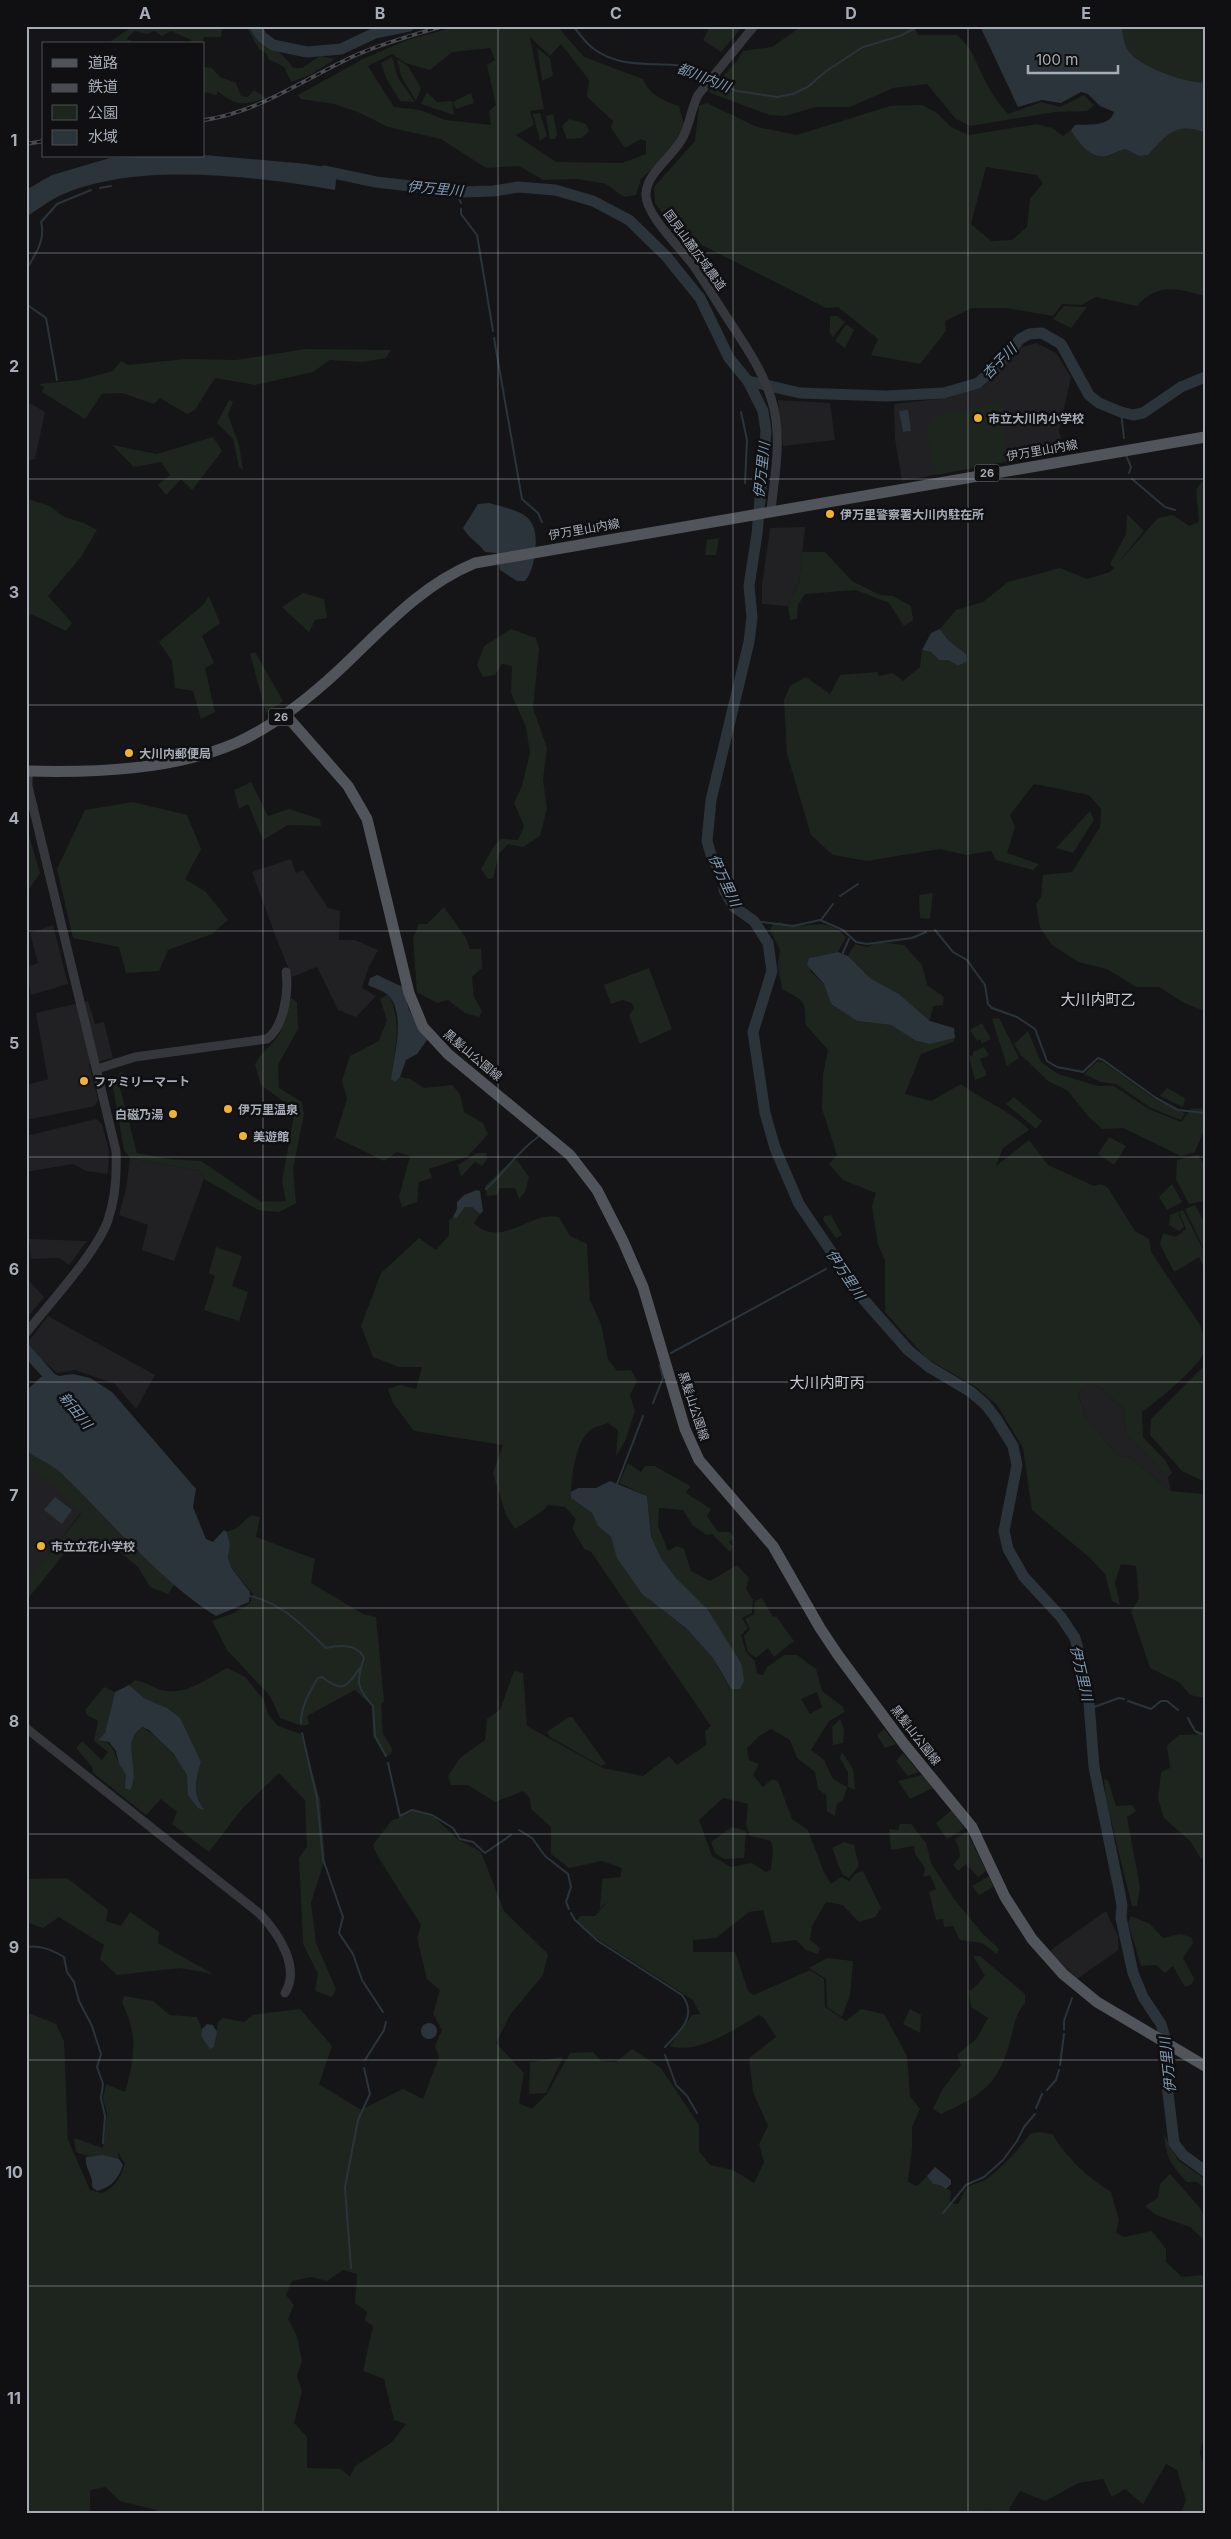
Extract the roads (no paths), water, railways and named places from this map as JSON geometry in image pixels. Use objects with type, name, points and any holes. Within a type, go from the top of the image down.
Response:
[{"type":"main road","name":"伊万里山内線","points":[[27,771],[131,767],[188,758],[238,742],[286,714],[337,672],[430,587],[460,569],[490,560],[770,510],[1205,437]]},
{"type":"main road","name":"黒髪山公園線","points":[[286,714],[348,786],[367,819],[409,993],[423,1027],[448,1054],[570,1154],[597,1190],[623,1241],[643,1287],[684,1429],[699,1460],[773,1546],[820,1628],[838,1655],[904,1744],[972,1827],[1005,1897],[1032,1939],[1063,1974],[1097,2002],[1205,2066]]},
{"type":"street","name":"国見山麓広域農道","points":[[754,26],[701,90],[692,107],[683,138],[652,177],[646,196],[648,204],[658,222],[693,265],[760,369],[772,400],[778,448],[770,510]]},
{"type":"street","points":[[26,1333],[99,1239],[112,1207],[117,1180],[116,1151],[28,786],[27,771]]},
{"type":"street","points":[[97,1069],[136,1057],[266,1039],[273,1034],[279,1023],[288,983],[286,972]]},
{"type":"street","points":[[26,1728],[260,1914],[280,1938],[288,1960],[291,1978],[285,1993]]},
{"type":"water","points":[[980,26],[1122,26],[1123,38],[1129,52],[1138,60],[1156,70],[1178,78],[1188,81],[1205,82],[1205,133],[1179,129],[1161,141],[1148,155],[1139,156],[1125,149],[1107,156],[1095,155],[1085,149],[1071,130],[1075,125],[1092,124],[1108,120],[1114,112],[1100,106],[1088,94],[1081,92],[1061,103],[1042,100],[1018,107]]},
{"type":"water","points":[[205,155],[307,164],[337,169],[335,190],[268,180],[232,177],[158,175],[122,178],[89,185],[59,196],[26,217],[26,190],[52,175],[110,158],[205,158]]},
{"type":"water","points":[[908,410],[911,431],[903,432],[899,411]]},
{"type":"water","points":[[489,503],[518,512],[526,516],[531,522],[536,539],[535,552],[531,571],[525,581],[517,581],[500,570],[497,553],[485,552],[463,528],[478,504]]},
{"type":"water","points":[[940,629],[948,640],[966,654],[967,661],[958,666],[948,660],[939,660],[931,652],[922,650],[931,633]]},
{"type":"water","points":[[838,952],[848,956],[870,978],[899,994],[930,1021],[954,1028],[955,1038],[930,1044],[916,1041],[891,1025],[857,1021],[831,1004],[824,984],[807,965],[809,958]]},
{"type":"water","points":[[377,975],[403,987],[409,1010],[427,1040],[417,1054],[406,1060],[400,1077],[395,1082],[391,1079],[398,1036],[397,1014],[389,996],[368,985],[370,978]]},
{"type":"water","points":[[477,1190],[480,1191],[483,1211],[480,1214],[472,1207],[465,1207],[456,1219],[453,1217],[457,1209],[457,1202],[464,1195]]},
{"type":"water","points":[[52,1373],[59,1376],[73,1374],[90,1378],[112,1392],[196,1489],[193,1507],[206,1539],[213,1542],[224,1530],[227,1532],[230,1546],[228,1558],[232,1569],[250,1592],[249,1602],[216,1616],[195,1602],[155,1568],[61,1473],[26,1450],[26,1391],[41,1377]]},
{"type":"water","points":[[610,1481],[647,1496],[651,1536],[661,1558],[676,1578],[708,1610],[742,1665],[744,1681],[740,1689],[731,1689],[713,1658],[686,1628],[642,1594],[617,1558],[611,1537],[598,1526],[592,1513],[571,1498],[571,1492],[578,1488],[596,1488]]},
{"type":"water","points":[[55,1497],[72,1510],[62,1524],[44,1510]]},
{"type":"water","points":[[129,1685],[144,1698],[167,1708],[180,1718],[201,1762],[197,1776],[196,1792],[204,1810],[198,1808],[188,1795],[187,1775],[173,1753],[149,1730],[142,1727],[135,1734],[132,1741],[133,1782],[130,1790],[125,1788],[126,1775],[119,1764],[116,1751],[109,1742],[98,1740],[105,1733],[115,1692]]},
{"type":"water","points":[[426,2023],[432,2023],[437,2028],[435,2037],[426,2039],[421,2034],[421,2028]]},
{"type":"water","points":[[207,2024],[213,2025],[217,2032],[214,2047],[210,2049],[201,2036],[202,2029]]},
{"type":"water","points":[[103,2155],[119,2159],[123,2165],[114,2182],[97,2191],[92,2187],[92,2179],[86,2165],[86,2157]]},
{"type":"water","points":[[935,2167],[951,2180],[951,2184],[946,2189],[940,2185],[933,2184],[927,2176]]},
{"type":"waterway","points":[[255,26],[262,37],[273,45],[307,52],[341,49],[375,33],[409,26]]},
{"type":"waterway","name":"都川内川","points":[[573,26],[591,47],[613,59],[633,63],[678,65],[706,78]]},
{"type":"waterway","name":"都川内川","points":[[713,81],[737,91],[777,97],[793,94],[809,86],[826,71],[863,47],[900,36],[919,26]]},
{"type":"waterway","name":"伊万里川","points":[[324,171],[376,182],[463,192],[494,191],[518,187],[555,190],[593,201],[629,220],[666,256],[700,298],[729,358],[748,381],[763,411],[766,431],[757,534],[749,586],[752,617],[749,642],[711,800],[707,841],[712,858],[723,875],[724,890],[734,907],[754,921],[768,943],[772,971],[753,1032],[765,1113],[775,1148],[799,1204],[864,1300],[908,1350],[929,1367],[971,1392],[985,1404],[1013,1446],[1017,1465],[1004,1531],[1008,1549],[1024,1577],[1061,1617],[1075,1638],[1085,1676],[1094,1767],[1119,1889],[1122,1906],[1121,1918],[1133,1973],[1143,1997],[1161,2024],[1168,2048],[1167,2085],[1174,2143],[1183,2155],[1205,2171]]},
{"type":"waterway","points":[[100,188],[111,186]]},
{"type":"waterway","points":[[26,270],[41,241],[41,222],[57,204],[91,190]]},
{"type":"waterway","points":[[461,203],[459,199],[463,192]]},
{"type":"waterway","points":[[461,209],[461,214],[477,235],[493,331]]},
{"type":"waterway","points":[[26,304],[46,318],[57,380]]},
{"type":"waterway","name":"杏子川","points":[[748,381],[800,393],[887,396],[944,393],[978,383],[999,364],[1020,339],[1029,334],[1042,333],[1061,344],[1089,395],[1099,403],[1121,412],[1133,415],[1143,413],[1181,387],[1205,377]]},
{"type":"waterway","points":[[494,338],[522,499],[538,513],[542,522]]},
{"type":"waterway","points":[[741,412],[747,440],[745,483]]},
{"type":"waterway","points":[[1121,412],[1124,438]]},
{"type":"waterway","points":[[1126,455],[1131,467],[1129,473]]},
{"type":"waterway","points":[[1132,479],[1165,507],[1175,510]]},
{"type":"waterway","points":[[752,489],[760,490]]},
{"type":"waterway","points":[[840,896],[858,884]]},
{"type":"waterway","points":[[821,920],[833,904]]},
{"type":"waterway","points":[[754,921],[793,926],[820,920],[843,930],[856,942],[867,944],[912,938],[926,932]]},
{"type":"waterway","points":[[935,930],[953,952],[967,960],[985,985],[988,1004],[992,1008],[1017,1017],[1035,1029],[1047,1061],[1057,1067],[1083,1072],[1098,1058],[1156,1098],[1178,1110],[1205,1113]]},
{"type":"waterway","points":[[842,955],[849,939]]},
{"type":"waterway","points":[[486,1189],[538,1137]]},
{"type":"waterway","points":[[671,1353],[826,1269]]},
{"type":"waterway","name":"新田川","points":[[26,1350],[57,1385]]},
{"type":"waterway","points":[[653,1403],[663,1378],[660,1365]]},
{"type":"waterway","points":[[617,1484],[643,1416]]},
{"type":"waterway","points":[[250,1596],[272,1604],[291,1616],[326,1648],[347,1646],[361,1653],[364,1658],[359,1684],[363,1694],[373,1706],[375,1736],[386,1756]]},
{"type":"waterway","points":[[301,1723],[304,1705],[318,1678],[322,1677],[334,1685],[343,1686],[351,1680],[360,1668]]},
{"type":"waterway","points":[[1089,1703],[1094,1707],[1119,1698],[1124,1699]]},
{"type":"waterway","points":[[1128,1701],[1151,1709],[1161,1701],[1167,1701],[1178,1710]]},
{"type":"waterway","points":[[1188,1718],[1195,1731],[1201,1734],[1205,1733]]},
{"type":"waterway","points":[[302,1733],[317,1798],[323,1859],[343,1917],[339,1933],[353,1954],[362,1980],[383,2012]]},
{"type":"waterway","points":[[388,1763],[400,1816],[412,1810],[432,1815],[453,1828],[460,1839],[473,1842],[485,1853],[511,1835]]},
{"type":"waterway","points":[[519,1830],[532,1838],[545,1856],[568,1874],[571,1887],[566,1902],[569,1909]]},
{"type":"waterway","points":[[571,1913],[575,1920],[598,1941],[682,1995],[686,2003],[688,2016],[681,2029],[665,2047]]},
{"type":"waterway","points":[[26,1947],[46,1949],[64,1957],[67,1972],[74,1982],[79,2001],[92,2026],[101,2054],[97,2067],[103,2084],[101,2098],[105,2116],[103,2143]]},
{"type":"waterway","points":[[1064,2030],[1064,2021],[1072,1998]]},
{"type":"waterway","points":[[365,2060],[384,2030],[386,2022]]},
{"type":"waterway","points":[[1060,2065],[1064,2034]]},
{"type":"waterway","points":[[665,2055],[676,2085],[687,2096],[697,2113]]},
{"type":"waterway","points":[[351,2268],[345,2187],[358,2120],[370,2094],[364,2068]]},
{"type":"waterway","points":[[1047,2090],[1056,2080],[1059,2070]]},
{"type":"waterway","points":[[1036,2108],[1042,2094]]},
{"type":"waterway","points":[[943,2213],[966,2185],[984,2177],[1003,2160],[1017,2141],[1024,2127],[1035,2114]]},
{"type":"railway","points":[[205,120],[244,110],[281,94],[365,51],[444,26]]},
{"type":"railway","points":[[26,144],[42,141]]},
{"type":"place","name":"市立大川内小学校","points":[[978,418]]},
{"type":"place","name":"伊万里警察署大川内駐在所","points":[[830,514]]},
{"type":"place","name":"大川内郵便局","points":[[129,753]]},
{"type":"place","name":"ファミリーマート","points":[[84,1081]]},
{"type":"place","name":"伊万里温泉","points":[[228,1109]]},
{"type":"place","name":"白磁乃湯","points":[[173,1114]]},
{"type":"place","name":"美遊館","points":[[243,1136]]},
{"type":"place","name":"市立立花小学校","points":[[41,1546]]},
{"type":"district","name":"大川内町乙","points":[[1098,999]]},
{"type":"district","name":"大川内町丙","points":[[827,1382]]}]
